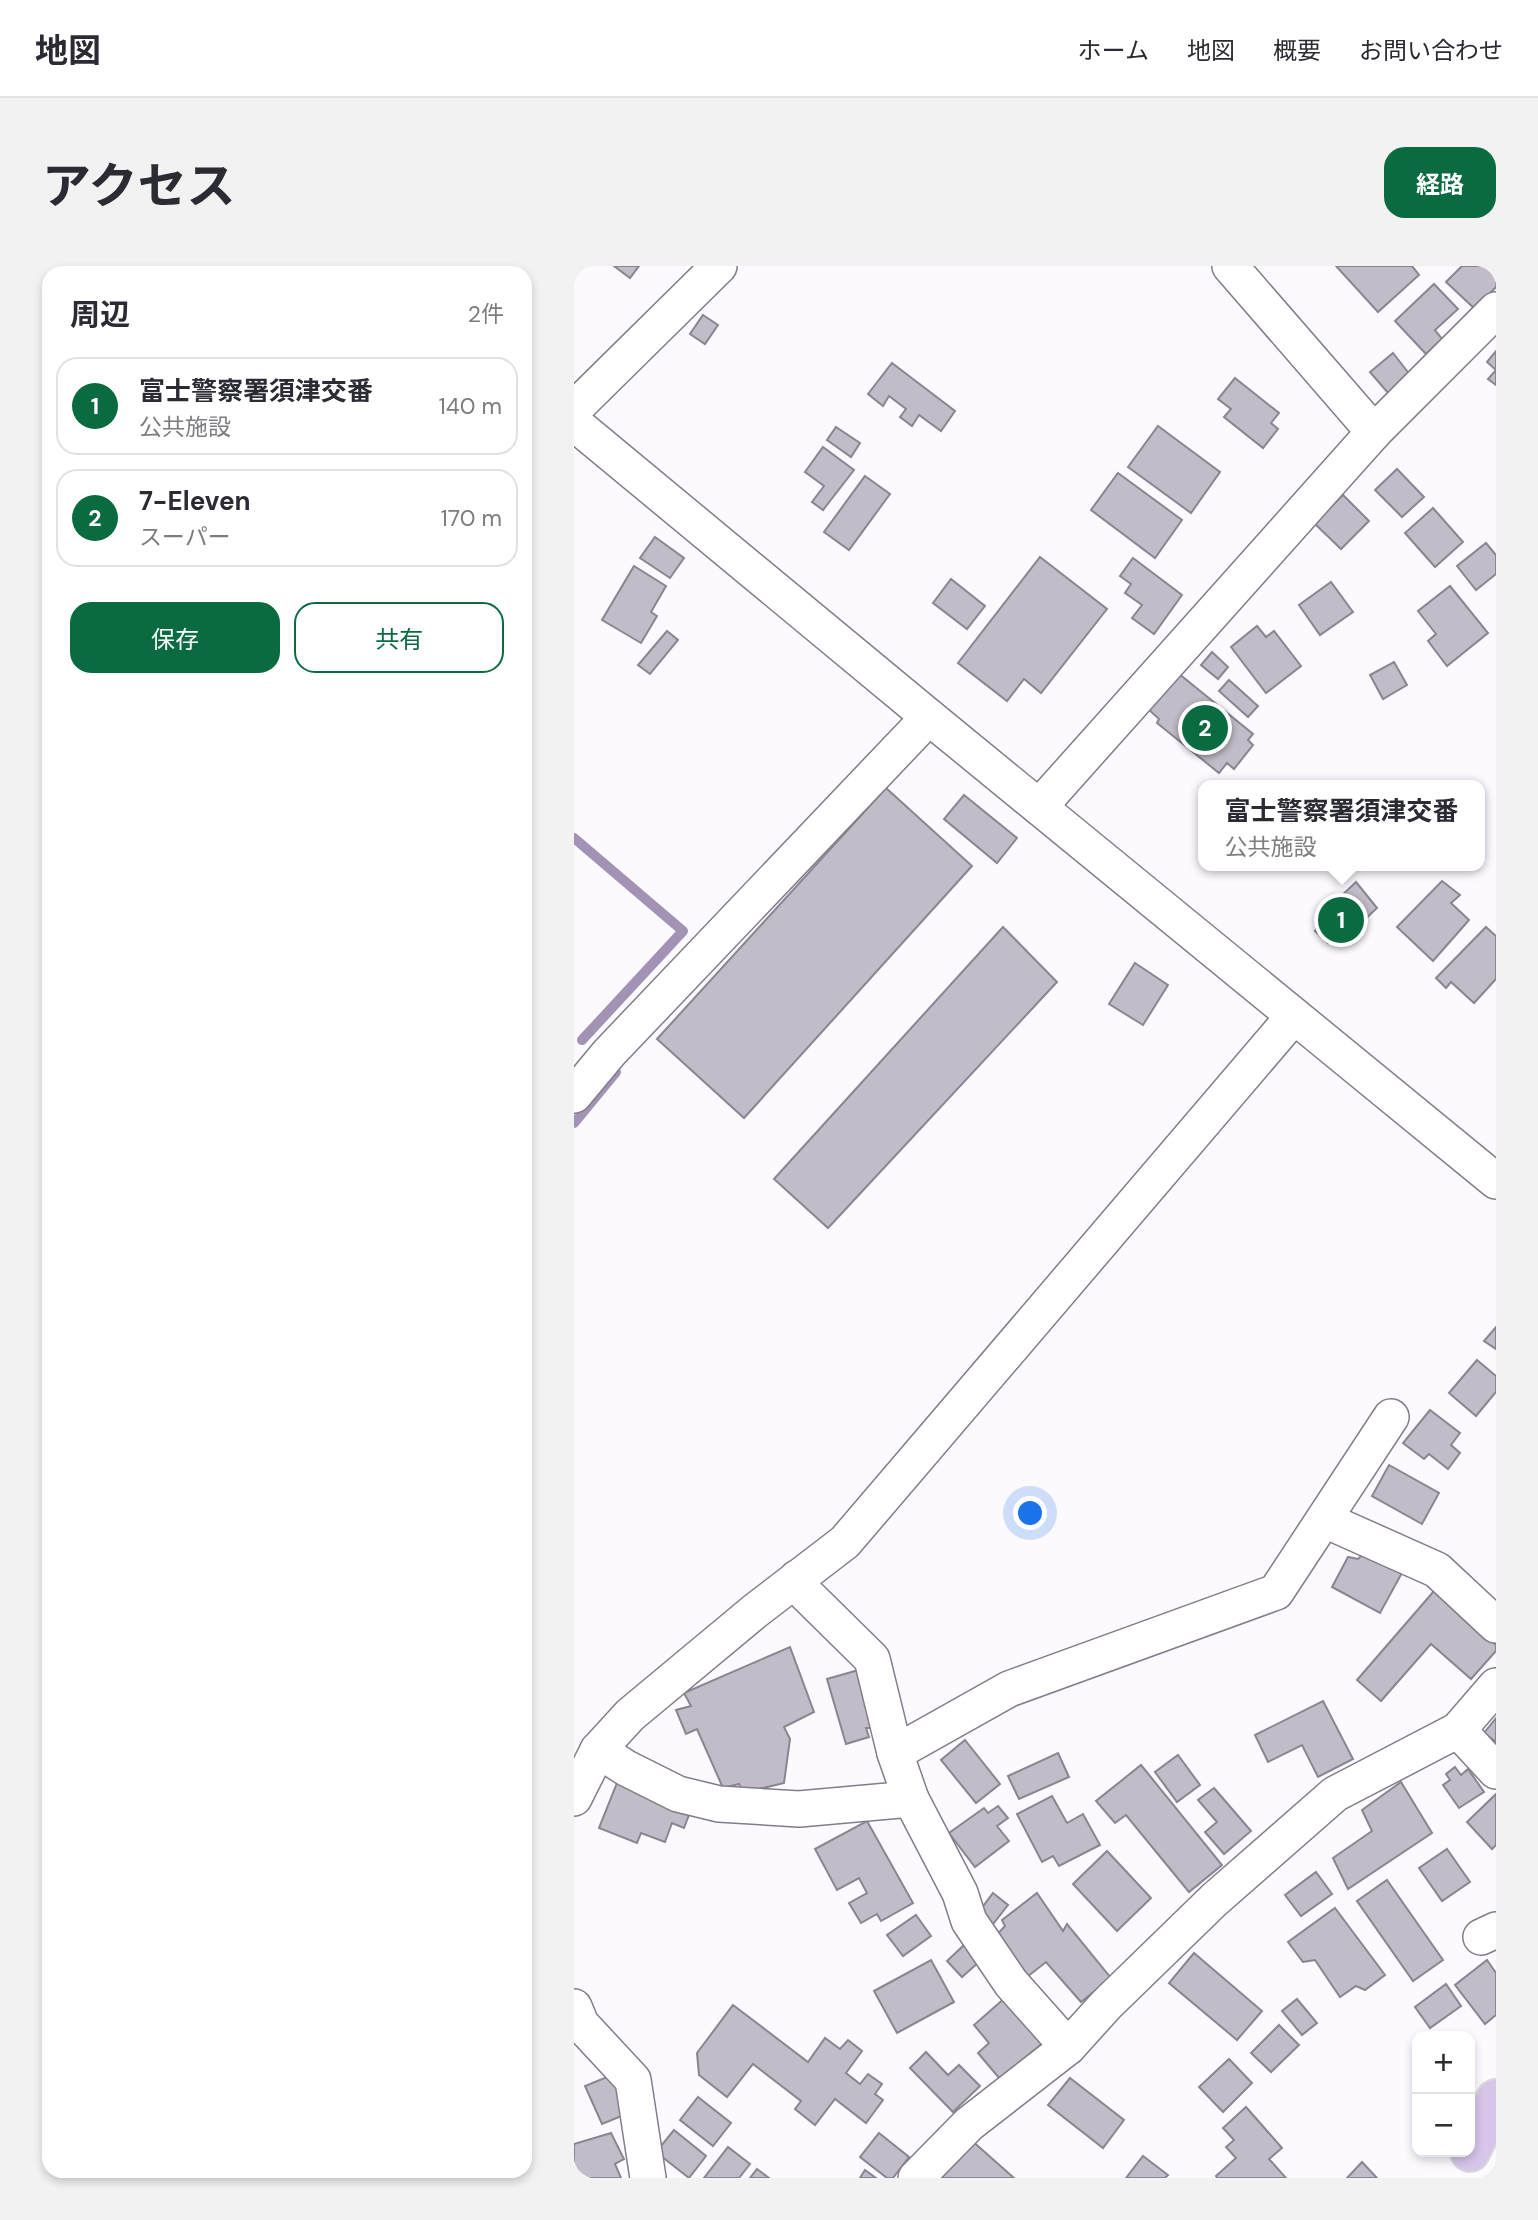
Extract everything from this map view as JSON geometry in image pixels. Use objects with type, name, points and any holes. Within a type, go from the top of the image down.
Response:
[{"type":"main road","points":[[1475,2142],[1496,2099]]},
{"type":"main road","points":[[1457,2178],[1468,2157]]},
{"type":"street","points":[[574,408],[719,266]]},
{"type":"street","points":[[1230,266],[1374,432]]},
{"type":"street","points":[[1040,807],[1374,432],[1496,310]]},
{"type":"street","points":[[574,422],[929,717],[1496,1181]]},
{"type":"street","points":[[574,1095],[609,1053],[929,717]]},
{"type":"street","points":[[574,1798],[598,1749],[630,1715],[845,1542],[1294,1016]]},
{"type":"street","points":[[895,1753],[1009,1689],[1276,1592],[1391,1418]]},
{"type":"street","points":[[1325,1520],[1437,1570],[1496,1625]]},
{"type":"street","points":[[797,1578],[806,1594],[872,1659],[895,1753],[911,1799],[960,1893],[969,1921],[1011,1983],[1068,2047]]},
{"type":"street","points":[[916,2178],[969,2124],[1068,2047],[1106,2005],[1214,1900],[1335,1794],[1458,1730],[1496,1686]]},
{"type":"street","points":[[1458,1730],[1496,1770]]},
{"type":"street","points":[[598,1749],[626,1768],[678,1794],[719,1804],[799,1809],[911,1799]]},
{"type":"street","points":[[574,2007],[580,2024],[633,2080],[648,2178]]},
{"type":"building","points":[[614,266],[639,266],[630,278]]},
{"type":"building","points":[[1336,266],[1412,266],[1419,275],[1378,312]]},
{"type":"building","points":[[1462,266],[1496,266],[1496,287],[1475,309],[1446,282]]},
{"type":"building","points":[[1434,284],[1458,309],[1435,330],[1442,339],[1426,354],[1395,321]]},
{"type":"building","points":[[703,315],[718,325],[705,344],[690,334]]},
{"type":"building","points":[[1496,351],[1496,370],[1487,362]]},
{"type":"building","points":[[1393,353],[1411,376],[1389,394],[1370,372]]},
{"type":"building","points":[[892,363],[955,411],[941,431],[919,415],[912,426],[900,417],[906,409],[889,396],[883,406],[868,394]]},
{"type":"building","points":[[1496,370],[1496,385],[1488,379]]},
{"type":"building","points":[[1235,378],[1279,413],[1271,423],[1278,429],[1263,448],[1224,417],[1231,409],[1218,399]]},
{"type":"building","points":[[1158,426],[1220,472],[1191,513],[1128,467]]},
{"type":"building","points":[[836,427],[860,443],[851,457],[827,440]]},
{"type":"building","points":[[823,447],[854,470],[823,510],[812,502],[824,486],[805,472]]},
{"type":"building","points":[[1397,469],[1424,497],[1402,517],[1375,490]]},
{"type":"building","points":[[1118,473],[1182,520],[1155,558],[1091,510]]},
{"type":"building","points":[[865,476],[890,494],[849,550],[824,532]]},
{"type":"building","points":[[1343,495],[1369,521],[1341,549],[1314,523]]},
{"type":"building","points":[[1433,508],[1463,542],[1435,567],[1405,533]]},
{"type":"building","points":[[655,537],[684,558],[670,578],[640,558]]},
{"type":"building","points":[[1486,543],[1496,555],[1496,574],[1476,590],[1457,566]]},
{"type":"building","points":[[1040,557],[1107,609],[1041,693],[1024,679],[1007,701],[958,663]]},
{"type":"building","points":[[1133,558],[1182,595],[1154,634],[1132,618],[1142,605],[1125,593],[1131,584],[1120,576]]},
{"type":"building","points":[[634,566],[666,586],[651,612],[657,616],[641,643],[602,620]]},
{"type":"building","points":[[951,579],[985,606],[967,629],[933,603]]},
{"type":"building","points":[[1331,582],[1353,612],[1320,635],[1299,605]]},
{"type":"building","points":[[1450,586],[1488,633],[1447,666],[1428,641],[1436,634],[1418,611]]},
{"type":"building","points":[[1257,626],[1266,637],[1274,631],[1301,666],[1266,693],[1231,647]]},
{"type":"building","points":[[667,631],[678,640],[650,674],[638,665]]},
{"type":"building","points":[[1212,652],[1228,667],[1218,679],[1201,665]]},
{"type":"building","points":[[1394,662],[1407,685],[1383,699],[1370,675]]},
{"type":"building","points":[[1178,673],[1253,734],[1248,740],[1253,745],[1234,769],[1227,763],[1219,773],[1157,723],[1159,719],[1148,709]]},
{"type":"building","points":[[1229,680],[1258,706],[1248,717],[1219,691]]},
{"type":"building","points":[[886,788],[972,866],[744,1118],[657,1039]]},
{"type":"building","points":[[964,795],[1017,838],[997,863],[944,819]]},
{"type":"building","points":[[1442,881],[1460,895],[1451,903],[1469,920],[1433,961],[1397,927]]},
{"type":"building","points":[[1356,882],[1377,908],[1340,943],[1333,937],[1328,943],[1315,931],[1323,921],[1319,917]]},
{"type":"building","points":[[1003,927],[1057,982],[828,1228],[774,1179]]},
{"type":"building","points":[[1486,927],[1496,936],[1496,979],[1474,1003],[1451,982],[1446,988],[1436,978]]},
{"type":"building","points":[[1135,963],[1168,985],[1143,1025],[1109,1004]]},
{"type":"building","points":[[1496,1327],[1496,1349],[1484,1341]]},
{"type":"building","points":[[1477,1360],[1496,1376],[1496,1392],[1476,1416],[1449,1393]]},
{"type":"building","points":[[1430,1410],[1460,1433],[1451,1445],[1460,1453],[1448,1469],[1429,1454],[1424,1459],[1403,1443]]},
{"type":"building","points":[[1389,1465],[1439,1493],[1422,1524],[1372,1496]]},
{"type":"building","points":[[1366,1551],[1403,1571],[1380,1613],[1332,1587],[1348,1557],[1358,1559]]},
{"type":"building","points":[[1434,1591],[1496,1645],[1496,1651],[1471,1679],[1431,1644],[1381,1701],[1357,1680]]},
{"type":"building","points":[[790,1647],[814,1712],[784,1727],[790,1739],[784,1783],[743,1793],[739,1784],[723,1788],[697,1729],[686,1734],[676,1710],[691,1706],[684,1693]]},
{"type":"building","points":[[862,1669],[879,1728],[866,1728],[869,1737],[846,1744],[827,1679]]},
{"type":"building","points":[[1323,1701],[1353,1759],[1318,1777],[1302,1745],[1268,1762],[1255,1735]]},
{"type":"building","points":[[1496,1718],[1496,1742],[1484,1733]]},
{"type":"building","points":[[965,1740],[1000,1784],[976,1803],[941,1760]]},
{"type":"building","points":[[1058,1753],[1069,1777],[1019,1799],[1008,1776]]},
{"type":"building","points":[[1178,1755],[1200,1785],[1177,1802],[1155,1772]]},
{"type":"building","points":[[1141,1765],[1222,1865],[1189,1892],[1126,1815],[1115,1823],[1096,1801]]},
{"type":"building","points":[[1455,1767],[1461,1775],[1468,1769],[1484,1792],[1459,1808],[1443,1785],[1450,1780],[1446,1774]]},
{"type":"building","points":[[619,1778],[692,1807],[684,1828],[672,1823],[665,1842],[641,1833],[637,1843],[599,1828]]},
{"type":"building","points":[[1401,1782],[1432,1833],[1348,1889],[1333,1858],[1372,1831],[1362,1810]]},
{"type":"building","points":[[1214,1788],[1251,1831],[1224,1854],[1205,1832],[1217,1822],[1198,1800]]},
{"type":"building","points":[[1496,1794],[1496,1845],[1492,1849],[1467,1822]]},
{"type":"building","points":[[1052,1796],[1067,1823],[1083,1814],[1100,1845],[1059,1866],[1053,1856],[1042,1862],[1017,1814]]},
{"type":"building","points":[[998,1806],[1008,1818],[997,1826],[1009,1841],[975,1867],[949,1833],[984,1808],[988,1813]]},
{"type":"building","points":[[867,1821],[913,1903],[881,1921],[877,1914],[861,1923],[849,1903],[867,1893],[859,1878],[837,1890],[815,1849]]},
{"type":"building","points":[[1447,1849],[1470,1882],[1442,1901],[1419,1868]]},
{"type":"building","points":[[1107,1851],[1151,1898],[1117,1931],[1073,1884]]},
{"type":"building","points":[[1316,1872],[1332,1894],[1301,1916],[1285,1895]]},
{"type":"building","points":[[1387,1880],[1443,1960],[1413,1981],[1357,1901]]},
{"type":"building","points":[[993,1893],[1008,1905],[993,1924],[978,1913]]},
{"type":"building","points":[[1037,1893],[1063,1931],[1067,1924],[1111,1978],[1081,2002],[1046,1962],[1027,1977],[992,1940],[1005,1926],[1002,1920]]},
{"type":"building","points":[[1335,1908],[1385,1975],[1365,1990],[1356,1986],[1340,1997],[1315,1960],[1303,1962],[1288,1942]]},
{"type":"building","points":[[916,1915],[931,1936],[903,1956],[887,1935]]},
{"type":"building","points":[[964,1945],[979,1962],[962,1977],[947,1961]]},
{"type":"building","points":[[1194,1953],[1262,2011],[1237,2040],[1169,1983]]},
{"type":"building","points":[[931,1960],[954,2002],[897,2033],[874,1991]]},
{"type":"building","points":[[1487,1960],[1496,1973],[1496,2015],[1485,2024],[1455,1985]]},
{"type":"building","points":[[1446,1984],[1461,2006],[1430,2028],[1415,2007]]},
{"type":"building","points":[[1006,1997],[1044,2042],[1000,2079],[978,2053],[989,2043],[974,2025]]},
{"type":"building","points":[[1297,1999],[1317,2023],[1302,2035],[1282,2011]]},
{"type":"building","points":[[733,2005],[808,2062],[825,2038],[840,2049],[848,2040],[862,2051],[846,2073],[860,2084],[868,2074],[882,2084],[875,2094],[883,2100],[866,2123],[835,2099],[815,2125],[795,2109],[801,2101],[753,2064],[727,2097],[699,2075],[697,2053]]},
{"type":"building","points":[[1279,2025],[1299,2045],[1271,2072],[1251,2053]]},
{"type":"building","points":[[926,2052],[948,2075],[959,2065],[980,2086],[953,2112],[910,2068]]},
{"type":"building","points":[[1229,2059],[1252,2083],[1223,2112],[1199,2087]]},
{"type":"building","points":[[612,2075],[629,2113],[602,2124],[585,2086]]},
{"type":"building","points":[[1070,2078],[1124,2120],[1103,2148],[1048,2105]]},
{"type":"building","points":[[698,2097],[731,2123],[713,2146],[680,2120]]},
{"type":"building","points":[[1246,2107],[1282,2148],[1269,2159],[1286,2178],[1217,2178],[1216,2176],[1236,2158],[1226,2147],[1234,2140],[1223,2128]]},
{"type":"building","points":[[674,2130],[706,2156],[689,2178],[656,2152]]},
{"type":"building","points":[[611,2133],[624,2159],[615,2164],[621,2178],[574,2178],[574,2144]]},
{"type":"building","points":[[879,2133],[909,2157],[893,2178],[887,2178],[860,2157]]},
{"type":"building","points":[[970,2139],[1014,2178],[944,2178],[939,2174]]},
{"type":"building","points":[[728,2147],[750,2164],[739,2178],[704,2178]]},
{"type":"building","points":[[1143,2156],[1168,2175],[1165,2178],[1126,2178]]},
{"type":"building","points":[[1362,2162],[1377,2178],[1347,2178]]},
{"type":"building","points":[[757,2169],[769,2178],[750,2178]]},
{"type":"building","points":[[865,2170],[876,2178],[860,2178]]},
{"type":"waterway","points":[[574,838],[683,931],[582,1040]]},
{"type":"waterway","points":[[574,1123],[616,1072]]},
{"type":"place","name":"7-Eleven","points":[[1205,728]]},
{"type":"place","name":"富士警察署須津交番","points":[[1341,920]]}]
